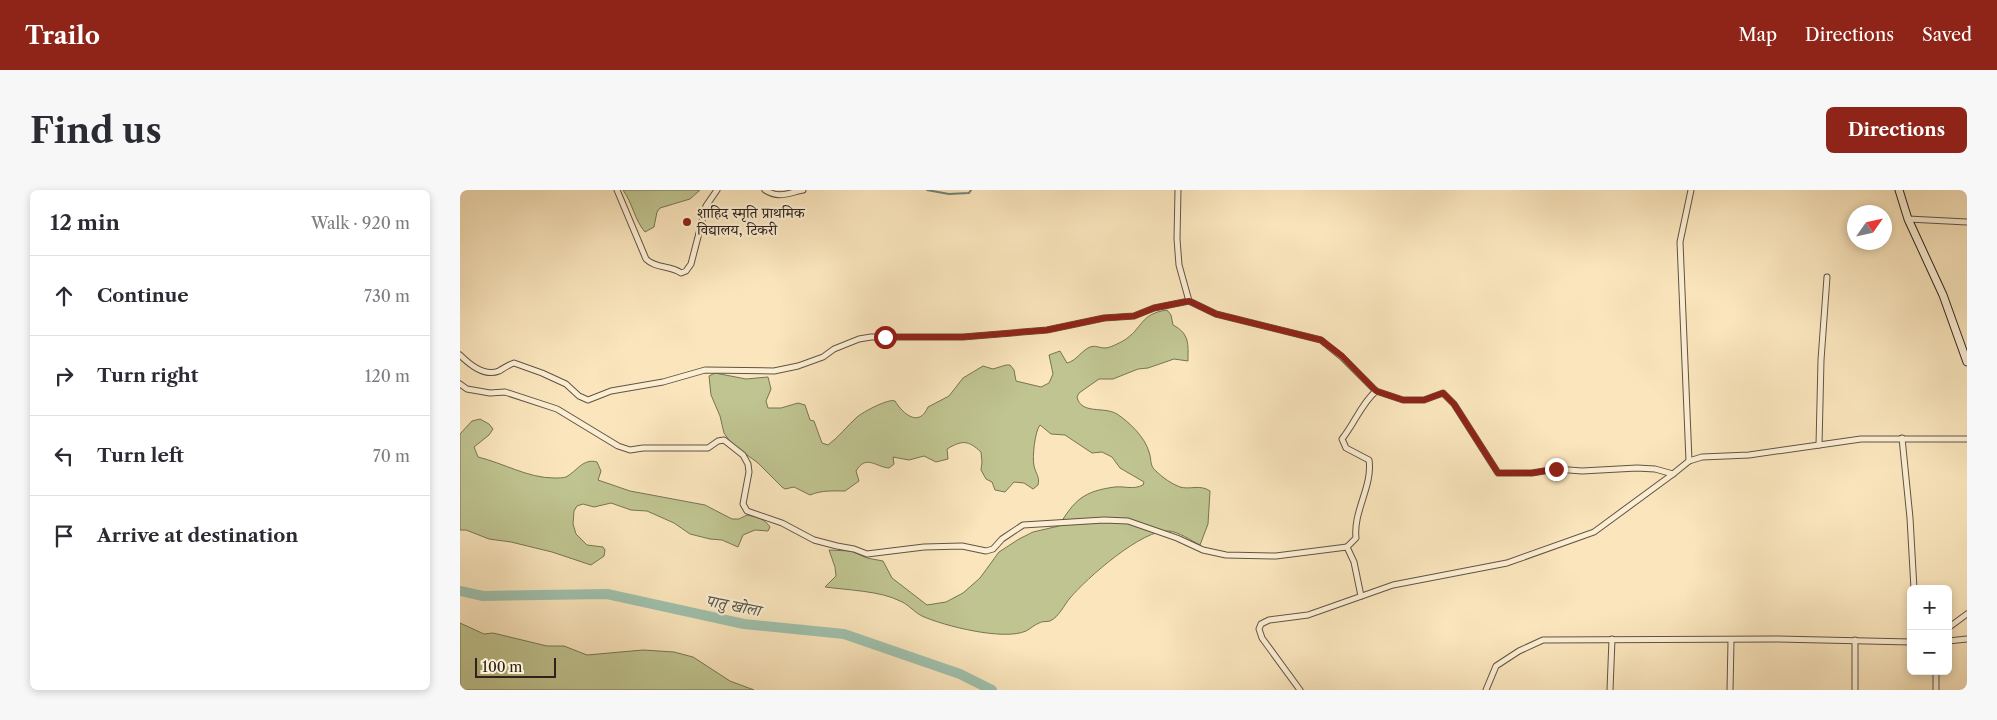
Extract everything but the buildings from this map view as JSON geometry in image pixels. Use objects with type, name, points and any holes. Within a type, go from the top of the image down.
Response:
[{"type":"main road","points":[[1899,190],[1908,219],[1942,295],[1967,362]]},
{"type":"street","points":[[617,190],[646,259],[651,264],[676,269],[681,272],[686,271],[691,264],[706,206],[717,190]]},
{"type":"street","points":[[765,190],[777,196],[803,190]]},
{"type":"street","points":[[1178,190],[1176,232],[1179,265],[1189,301]]},
{"type":"street","points":[[1689,461],[1680,242],[1691,190]]},
{"type":"street","points":[[1908,219],[1967,222]]},
{"type":"street","points":[[1819,445],[1821,360],[1827,277]]},
{"type":"street","points":[[460,355],[476,368],[489,373],[514,363],[525,366],[566,384],[579,396],[588,400],[611,391],[663,382],[705,370],[774,371],[798,366],[823,358],[834,349],[859,339],[871,337],[963,337],[1047,330],[1104,318],[1134,316],[1154,308],[1189,301],[1216,314],[1321,340],[1342,356],[1376,391],[1403,400],[1424,400],[1443,393],[1454,404],[1498,473],[1532,473],[1556,469],[1582,471],[1637,468],[1655,469],[1673,474]]},
{"type":"street","points":[[460,384],[467,389],[490,393],[505,392],[539,402],[557,409],[618,446],[630,450],[643,448],[708,448],[718,440],[724,440],[744,455],[748,464],[749,472],[743,504],[747,511],[782,522],[814,540],[854,549],[867,554],[924,547],[962,546],[986,551],[993,549],[1008,534],[1023,525],[1104,520],[1128,521],[1177,538],[1208,552],[1226,555],[1276,556],[1347,547],[1356,538],[1357,516],[1370,470],[1368,460],[1346,448],[1342,439],[1351,428],[1365,400],[1376,391]]},
{"type":"street","points":[[1902,438],[1910,518],[1914,585]]},
{"type":"street","points":[[1300,690],[1262,638],[1259,629],[1261,624],[1269,620],[1308,615],[1393,585],[1507,562],[1594,532],[1689,461],[1702,457],[1749,455],[1861,439],[1967,439]]},
{"type":"street","points":[[1347,547],[1354,562],[1360,596]]},
{"type":"street","points":[[1952,625],[1967,614]]},
{"type":"street","points":[[1610,690],[1612,639]]},
{"type":"street","points":[[1952,641],[1967,639]]},
{"type":"street","points":[[1486,690],[1496,666],[1519,651],[1543,640],[1855,640],[1907,642]]},
{"type":"street","points":[[1855,640],[1855,690]]},
{"type":"street","points":[[1730,690],[1731,641]]},
{"type":"street","points":[[1936,675],[1936,690]]},
{"type":"green space","points":[[623,190],[700,190],[690,199],[660,208],[657,212],[654,227],[645,232],[638,222]]},
{"type":"green space","points":[[1167,310],[1171,315],[1173,325],[1183,332],[1187,340],[1188,361],[1174,359],[1148,368],[1138,369],[1113,379],[1099,379],[1079,393],[1077,397],[1079,403],[1083,406],[1117,414],[1131,426],[1147,446],[1154,470],[1165,479],[1180,487],[1199,487],[1210,491],[1208,524],[1200,545],[1169,531],[1158,532],[1145,538],[1116,556],[1089,579],[1053,619],[1040,622],[1026,631],[1016,634],[989,633],[959,628],[922,616],[906,604],[883,595],[825,587],[836,576],[829,550],[851,551],[867,558],[883,561],[892,578],[927,605],[946,602],[963,593],[980,578],[999,552],[1033,532],[1059,526],[1075,503],[1081,498],[1095,491],[1115,487],[1136,487],[1143,485],[1144,482],[1120,468],[1112,457],[1102,452],[1092,453],[1065,435],[1051,434],[1040,425],[1035,438],[1033,457],[1038,485],[1033,489],[1024,483],[1014,482],[1005,492],[995,490],[992,482],[986,479],[981,470],[981,452],[968,443],[961,443],[947,449],[948,459],[936,462],[924,456],[909,460],[893,457],[894,464],[889,468],[867,462],[864,463],[856,471],[859,481],[845,491],[814,493],[810,495],[794,487],[785,489],[758,463],[731,443],[724,433],[720,416],[711,395],[709,376],[715,373],[746,379],[768,377],[771,389],[766,401],[768,408],[781,408],[798,403],[805,405],[810,420],[814,421],[822,443],[828,445],[857,417],[882,403],[895,401],[911,417],[920,417],[928,407],[949,396],[963,378],[983,366],[993,369],[1010,365],[1014,370],[1016,381],[1041,387],[1049,383],[1053,374],[1049,355],[1060,351],[1067,363],[1090,347],[1105,348],[1112,346],[1130,336],[1146,318]]},
{"type":"green space","points":[[480,419],[489,424],[493,429],[489,435],[474,447],[478,457],[535,476],[554,478],[566,477],[584,463],[597,462],[601,471],[598,480],[630,491],[705,505],[732,519],[739,519],[747,515],[763,520],[770,527],[768,531],[755,530],[743,535],[738,547],[722,540],[690,534],[674,523],[647,511],[631,510],[611,503],[594,507],[583,504],[577,506],[574,511],[573,524],[576,534],[587,545],[603,547],[605,550],[604,556],[591,565],[552,552],[511,542],[489,539],[466,530],[460,530],[460,434],[472,421]]},
{"type":"green space","points":[[460,623],[484,634],[493,633],[547,646],[564,646],[587,655],[643,650],[674,652],[693,657],[730,681],[754,690],[460,690]]},
{"type":"waterway","points":[[927,190],[949,194],[969,193],[971,190]]},
{"type":"waterway","name":"पातु खोला","points":[[460,591],[483,596],[607,594],[744,624],[844,634],[960,674],[992,690]]},
{"type":"place","name":"शाहिद स्मृति प्राथमिक विद्यालय, टिकरी","points":[[687,222]]},
{"type":"route","points":[[885,337],[963,337],[1047,330],[1104,318],[1134,316],[1154,308],[1189,301],[1216,314],[1321,340],[1342,356],[1376,391],[1403,400],[1424,400],[1443,393],[1454,404],[1498,473],[1532,473],[1556,469]]}]
